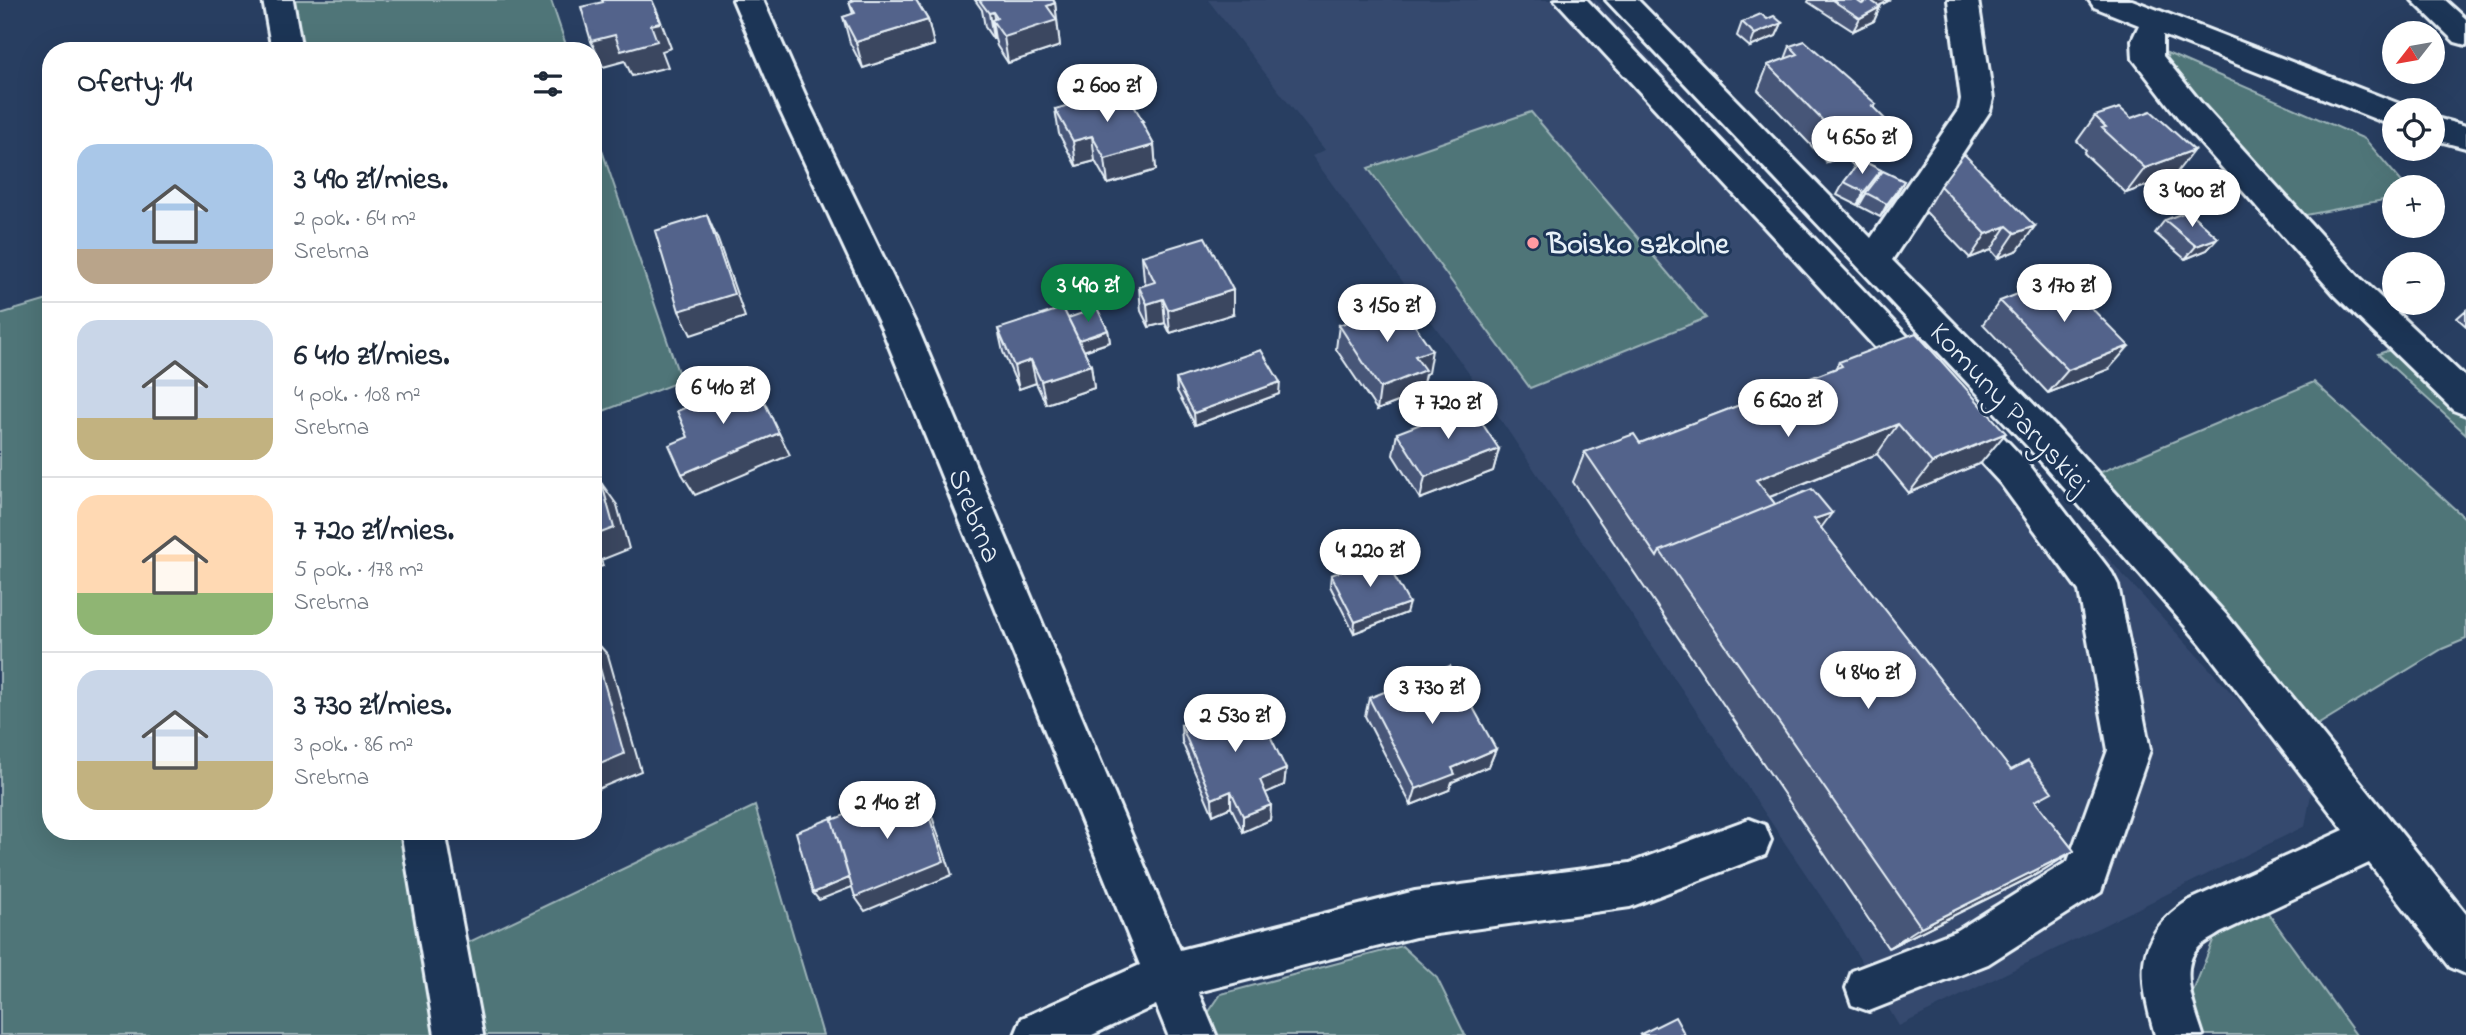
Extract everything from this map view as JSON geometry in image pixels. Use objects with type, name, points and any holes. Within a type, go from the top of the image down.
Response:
[{"type":"street","points":[[278,0],[285,42]]},
{"type":"street","name":"Srebrna","points":[[748,0],[795,108],[900,329],[1192,1035]]},
{"type":"street","points":[[1570,0],[2014,473],[2098,585],[2129,750],[2085,876],[1972,948],[1869,988]]},
{"type":"street","name":"Komuny Paryskiej","points":[[1621,0],[2042,437],[2215,631],[2466,951]]},
{"type":"street","points":[[1873,261],[1974,111],[1977,99],[1963,0]]},
{"type":"street","points":[[2104,0],[2382,109]]},
{"type":"street","points":[[2427,0],[2466,35]]},
{"type":"street","points":[[2155,22],[2149,30],[2146,51],[2148,59],[2183,103],[2346,285],[2466,400]]},
{"type":"street","points":[[2445,131],[2466,137]]},
{"type":"street","points":[[2179,1035],[2168,995],[2167,959],[2181,933],[2204,917],[2376,837]]},
{"type":"street","points":[[426,840],[459,1035]]},
{"type":"street","points":[[1039,1035],[1167,976],[1415,914],[1630,884],[1749,840]]},
{"type":"shaded area","points":[[1208,0],[1596,0],[2249,712],[2312,789],[2305,826],[1899,1026],[1838,922],[1478,386],[1312,156],[1325,150]]},
{"type":"green space","points":[[267,0],[551,0],[565,42],[274,42]]},
{"type":"green space","points":[[2167,53],[2365,139],[2396,175],[2382,175],[2382,200],[2301,216],[2169,71]]},
{"type":"green space","name":"Boisko szkolne","points":[[1531,112],[1706,318],[1530,388],[1368,168]]},
{"type":"green space","points":[[602,150],[681,381],[602,412]]},
{"type":"green space","points":[[42,302],[42,840],[410,840],[445,1035],[0,1035],[0,314]]},
{"type":"green space","points":[[2396,348],[2466,413],[2466,434],[2378,354]]},
{"type":"green space","points":[[2314,382],[2466,519],[2466,639],[2442,649],[2314,727],[2092,476]]},
{"type":"green space","points":[[755,806],[823,1035],[483,1035],[467,943]]},
{"type":"green space","points":[[2266,910],[2356,1035],[2204,1035],[2189,1002],[2214,938]]},
{"type":"green space","points":[[1402,946],[1437,978],[1465,1035],[1215,1035],[1206,1016],[1221,994]]},
{"type":"building","points":[[602,0],[652,0],[660,23],[651,25],[657,41],[621,51],[615,35],[591,41],[581,7],[603,2]]},
{"type":"building","points":[[916,0],[928,20],[856,42],[843,17],[855,13],[849,2]]},
{"type":"building","points":[[1053,0],[1055,3],[1047,6],[1057,20],[1004,37],[992,20],[997,18],[993,12],[989,13],[980,1]]},
{"type":"building","points":[[1832,0],[1856,0],[1862,4],[1870,0],[1880,7],[1860,18]]},
{"type":"building","points":[[1761,14],[1767,19],[1774,16],[1782,23],[1755,34],[1742,22]]},
{"type":"building","points":[[1805,41],[1876,104],[1872,106],[1896,130],[1867,141],[1856,131],[1839,137],[1768,65],[1798,54],[1790,46]]},
{"type":"building","points":[[1124,89],[1154,145],[1105,159],[1092,136],[1073,141],[1055,109]]},
{"type":"building","points":[[2120,108],[2131,118],[2151,111],[2194,150],[2145,168],[2102,128],[2106,127],[2095,116]]},
{"type":"building","points":[[1964,154],[2035,226],[2015,233],[2007,226],[1986,234],[1940,186]]},
{"type":"building","points":[[1861,160],[1881,170],[1864,192],[1844,182]]},
{"type":"building","points":[[1883,171],[1904,181],[1887,204],[1866,193]]},
{"type":"building","points":[[2188,211],[2218,238],[2196,246],[2165,220]]},
{"type":"building","points":[[707,215],[734,294],[679,311],[655,231]]},
{"type":"building","points":[[1205,237],[1233,290],[1168,310],[1163,299],[1147,304],[1139,287],[1155,282],[1142,256]]},
{"type":"building","points":[[2061,277],[2129,346],[2068,370],[2000,301]]},
{"type":"building","points":[[1399,303],[1432,350],[1415,356],[1425,370],[1380,388],[1339,325]]},
{"type":"building","points":[[1063,308],[1091,365],[1041,381],[1031,360],[1014,366],[998,329]]},
{"type":"building","points":[[1097,308],[1108,330],[1079,340],[1068,318]]},
{"type":"building","points":[[1916,333],[2006,433],[1932,463],[1898,424],[1756,480],[1775,504],[1660,551],[1657,557],[1585,452],[1634,434],[1640,443],[1842,366],[1839,362]]},
{"type":"building","points":[[1261,350],[1280,382],[1194,413],[1176,379]]},
{"type":"building","points":[[754,380],[779,433],[682,474],[669,445],[688,437],[677,411]]},
{"type":"building","points":[[1470,405],[1499,449],[1425,477],[1397,433]]},
{"type":"building","points":[[602,484],[614,528],[602,533]]},
{"type":"building","points":[[1812,489],[1832,513],[1814,519],[2011,770],[2028,761],[2052,792],[2035,801],[2074,851],[1921,927],[1660,551]]},
{"type":"building","points":[[1383,556],[1409,603],[1355,622],[1331,575]]},
{"type":"building","points":[[1450,666],[1496,749],[1452,768],[1455,774],[1416,789],[1369,698]]},
{"type":"building","points":[[602,675],[624,754],[602,763]]},
{"type":"building","points":[[1251,696],[1286,769],[1260,780],[1271,805],[1243,816],[1231,791],[1212,799],[1181,725]]},
{"type":"building","points":[[919,786],[944,861],[855,897],[832,820]]},
{"type":"building","points":[[834,817],[832,820],[849,878],[813,893],[796,832]]},
{"type":"building","points":[[1675,1017],[1685,1035],[1639,1035]]},
{"type":"place","name":"Boisko szkolne","points":[[1533,243]]}]
